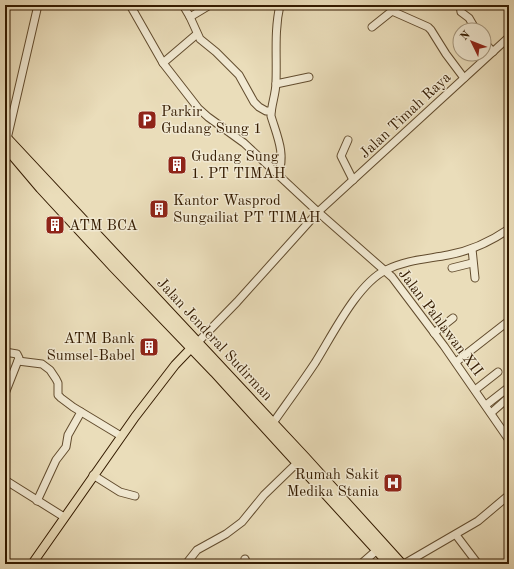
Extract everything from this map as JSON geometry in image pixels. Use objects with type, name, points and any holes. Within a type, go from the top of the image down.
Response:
[{"type":"highway","name":"Jalan Jenderal Sudirman","points":[[6,144],[194,345],[297,463],[390,564]]},
{"type":"highway","name":"Jalan Jenderal Sudirman","points":[[194,345],[273,423],[401,564]]},
{"type":"main road","points":[[32,564],[93,475],[175,365],[194,345]]},
{"type":"street","points":[[6,144],[38,5]]},
{"type":"street","name":"Jalan Pahlawan XII","points":[[130,5],[163,63],[198,108],[213,121],[244,143],[318,212],[385,270],[409,298],[456,362],[509,440]]},
{"type":"street","points":[[183,5],[200,39],[216,52],[238,75],[254,102],[264,110],[271,111]]},
{"type":"street","points":[[190,17],[210,5]]},
{"type":"street","points":[[278,175],[281,164],[281,151],[271,116],[271,111],[276,84],[276,21],[280,5]]},
{"type":"street","points":[[460,5],[461,12],[469,18],[471,22]]},
{"type":"street","points":[[372,27],[392,11],[430,28],[446,54],[464,78]]},
{"type":"street","points":[[163,63],[197,34]]},
{"type":"street","name":"Jalan Timah Raya","points":[[194,345],[231,309],[318,212],[431,110],[464,78],[508,40]]},
{"type":"street","points":[[276,84],[309,77]]},
{"type":"street","points":[[348,140],[341,156],[353,180]]},
{"type":"street","points":[[273,423],[314,364],[333,332],[355,300],[371,281],[385,270],[402,263],[472,249],[495,238],[509,229]]},
{"type":"street","points":[[472,249],[472,263],[475,278]]},
{"type":"street","points":[[452,268],[472,263]]},
{"type":"street","points":[[434,333],[453,318]]},
{"type":"street","points":[[456,362],[506,323]]},
{"type":"street","points":[[5,352],[17,354],[19,357],[6,391]]},
{"type":"street","points":[[18,361],[39,363],[48,368],[58,383],[58,394],[60,397],[81,412],[122,436]]},
{"type":"street","points":[[475,390],[498,372]]},
{"type":"street","points":[[486,405],[509,387]]},
{"type":"street","points":[[491,413],[509,397]]},
{"type":"street","points":[[37,501],[56,460],[67,445],[68,436],[81,412]]},
{"type":"street","points":[[186,564],[197,550],[226,534],[238,525],[264,495],[297,463]]},
{"type":"street","points":[[93,475],[120,492],[135,496]]},
{"type":"street","points":[[5,480],[64,517]]},
{"type":"street","points":[[404,564],[478,521],[509,495]]},
{"type":"street","points":[[456,535],[478,564]]},
{"type":"street","points":[[361,564],[377,550]]},
{"type":"place","name":"Parkir Gudang Sung 1","points":[[147,120]]},
{"type":"place","name":"Gudang Sung 1. PT TIMAH","points":[[177,165]]},
{"type":"place","name":"Kantor Wasprod Sungailiat PT TIMAH","points":[[159,209]]},
{"type":"place","name":"ATM BCA","points":[[55,225]]},
{"type":"place","name":"ATM Bank Sumsel-Babel","points":[[149,347]]},
{"type":"place","name":"Rumah Sakit Medika Stania","points":[[393,483]]}]
